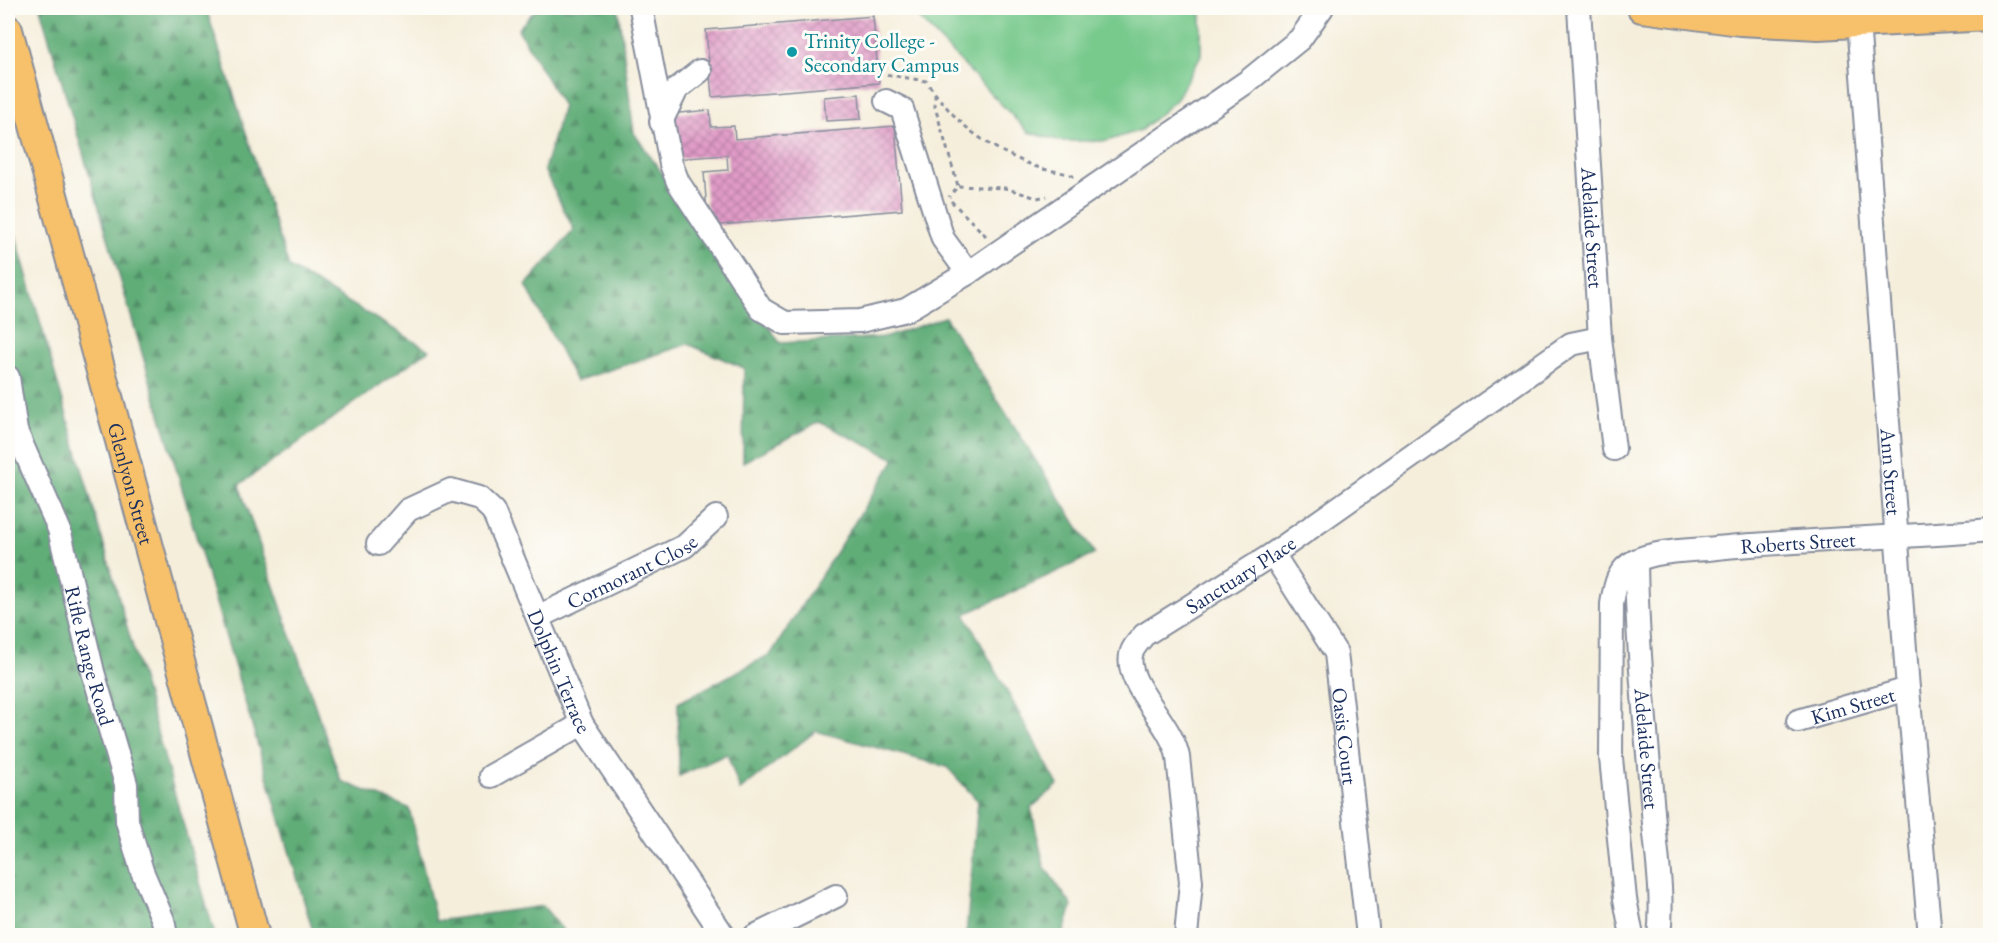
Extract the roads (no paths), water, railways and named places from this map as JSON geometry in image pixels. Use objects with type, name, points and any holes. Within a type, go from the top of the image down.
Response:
[{"type":"main road","points":[[1642,8],[1740,21],[1858,16],[1990,16]]},
{"type":"main road","name":"Glenlyon Street","points":[[8,30],[255,936]]},
{"type":"street","points":[[641,8],[661,122],[670,164],[678,182],[761,309],[785,323],[860,321],[906,310],[968,273],[1248,81],[1300,39],[1322,8]]},
{"type":"street","name":"Adelaide Street","points":[[1580,8],[1589,198],[1600,338],[1614,448]]},
{"type":"street","name":"Ann Street","points":[[1858,16],[1908,689],[1929,936]]},
{"type":"street","points":[[661,122],[677,88],[700,71]]},
{"type":"street","points":[[886,101],[902,109],[943,239],[968,273]]},
{"type":"street","name":"Sanctuary Place","points":[[1186,936],[1191,882],[1177,747],[1170,731],[1134,679],[1131,654],[1144,635],[1273,554],[1571,344],[1600,338]]},
{"type":"street","name":"Rifle Range Road","points":[[8,377],[15,431],[59,529],[93,672],[126,784],[127,821],[142,872],[163,920],[166,936]]},
{"type":"street","name":"Dolphin Terrace","points":[[378,544],[408,510],[451,490],[479,498],[492,511],[582,724],[724,936]]},
{"type":"street","name":"Cormorant Close","points":[[538,617],[685,546],[716,517]]},
{"type":"street","name":"Roberts Street","points":[[1636,561],[1683,552],[1776,542],[1897,538],[1990,530]]},
{"type":"street","name":"Oasis Court","points":[[1273,554],[1336,653],[1368,936]]},
{"type":"street","name":"Adelaide Street","points":[[1632,936],[1625,899],[1611,758],[1611,652],[1616,583],[1621,572],[1636,561]]},
{"type":"street","name":"Adelaide Street","points":[[1636,561],[1642,702],[1661,909],[1659,936]]},
{"type":"street","name":"Kim Street","points":[[1798,721],[1908,689]]},
{"type":"street","points":[[491,776],[582,724]]},
{"type":"street","points":[[755,936],[836,896]]},
{"type":"place","name":"Trinity College - Secondary Campus","points":[[792,52]]}]
